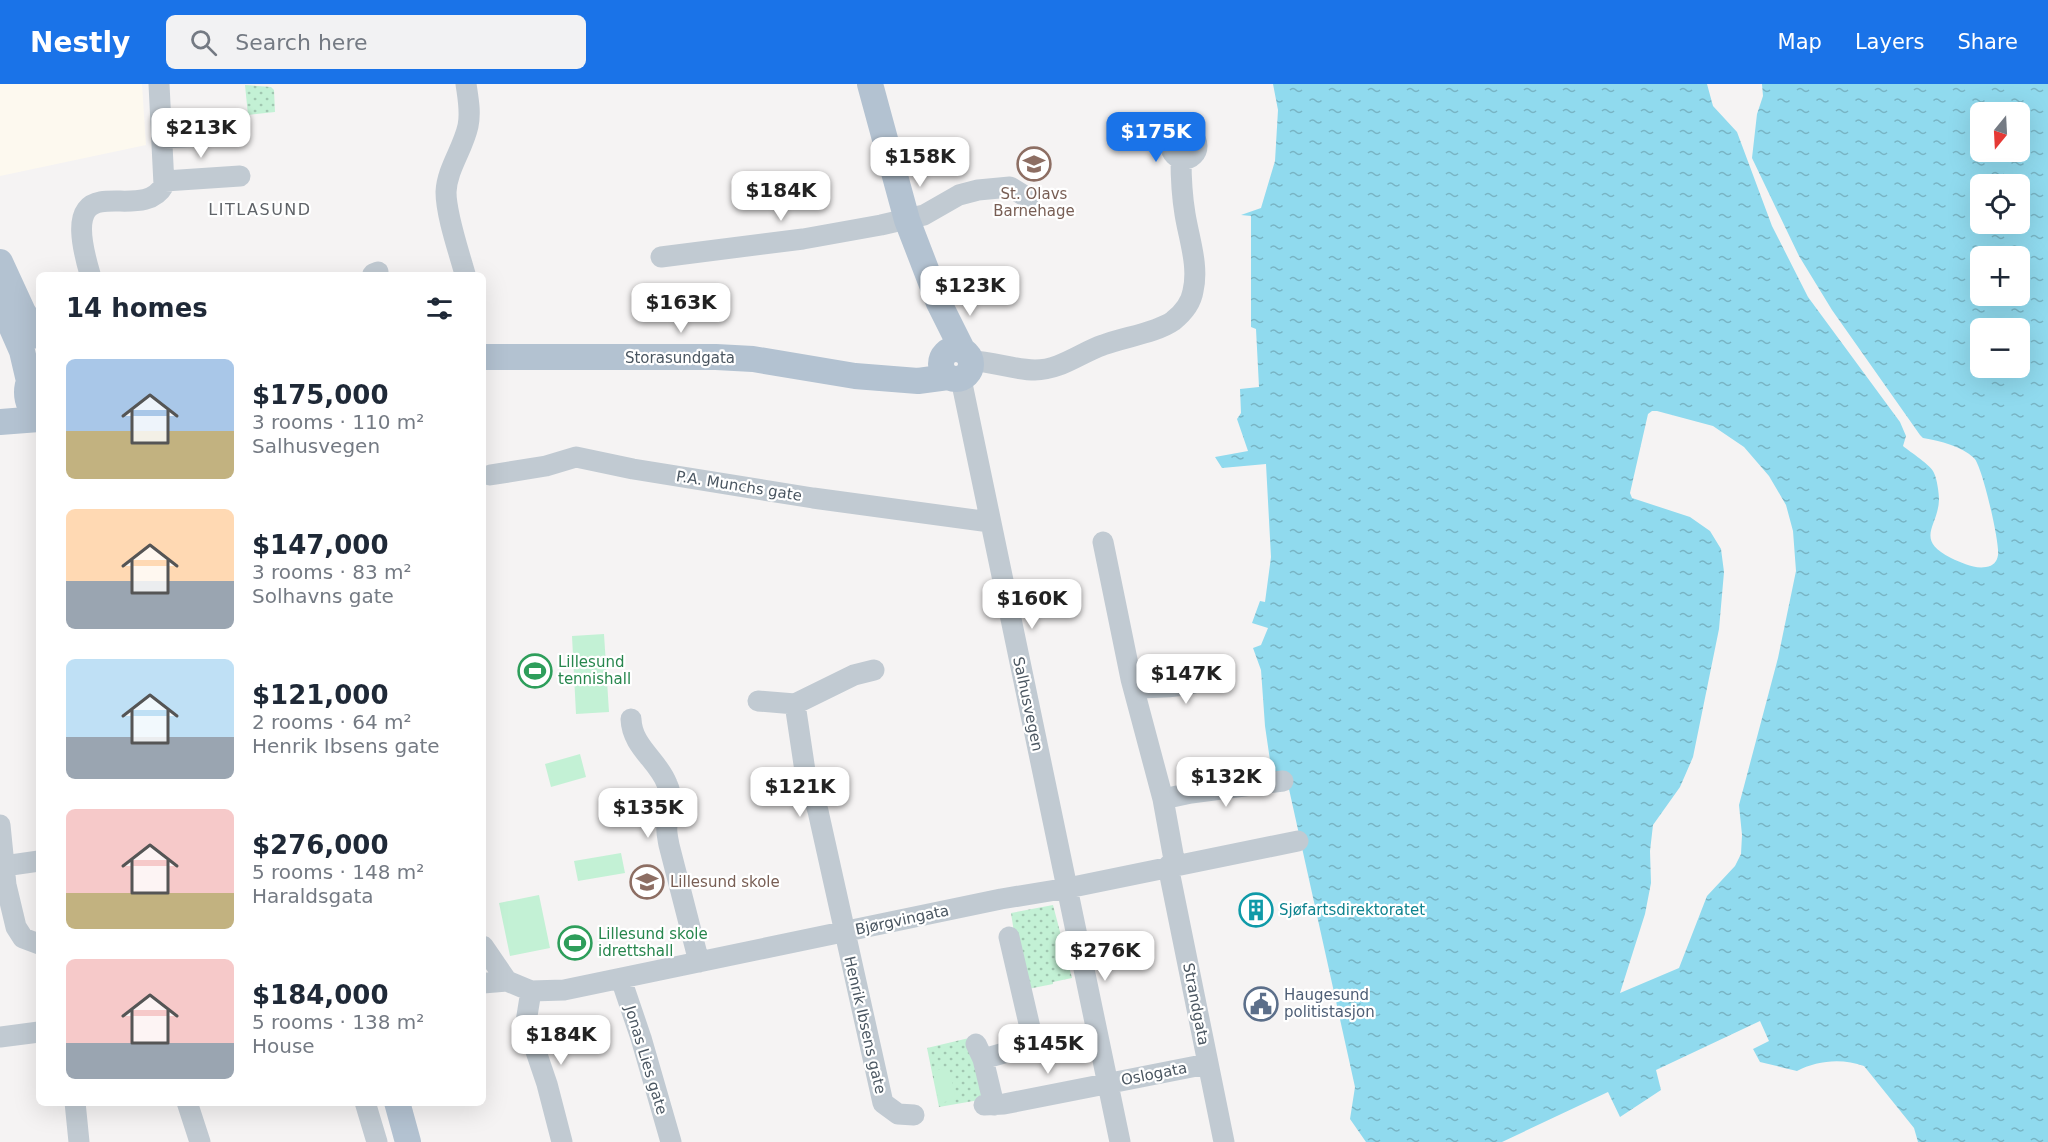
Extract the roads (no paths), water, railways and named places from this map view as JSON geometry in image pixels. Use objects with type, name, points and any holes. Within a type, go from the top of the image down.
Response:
[{"type":"main road","name":"Salhusvegen","points":[[870,84],[907,220],[939,303],[955,363]]},
{"type":"main road","points":[[0,262],[23,312],[36,332]]},
{"type":"main road","points":[[0,301],[22,351],[31,380],[29,405],[36,414]]},
{"type":"main road","name":"Storasundgata","points":[[486,357],[717,357],[775,362],[831,374],[918,381],[955,363]]},
{"type":"main road","points":[[0,406],[31,380]]},
{"type":"main road","points":[[0,422],[36,418]]},
{"type":"main road","points":[[385,1106],[395,1142]]},
{"type":"main road","points":[[398,1106],[408,1142]]},
{"type":"street","points":[[159,84],[162,187]]},
{"type":"street","points":[[464,272],[446,193],[451,171],[468,125],[466,84]]},
{"type":"street","points":[[162,138],[227,135]]},
{"type":"street","points":[[955,363],[1035,370],[1051,368],[1100,346],[1160,327],[1182,313],[1191,298],[1195,279],[1184,212],[1181,159]]},
{"type":"street","points":[[89,272],[84,253],[81,222],[85,212],[96,202],[143,199],[162,187],[240,176]]},
{"type":"street","points":[[661,257],[814,237],[907,220],[924,215],[959,195],[978,190],[1010,187],[1028,198]]},
{"type":"street","name":"Salhusvegen","points":[[955,363],[1120,1142]]},
{"type":"street","name":"P.A. Munchs gate","points":[[490,475],[546,466],[576,457],[633,469],[813,498],[990,522]]},
{"type":"street","name":"Strandgata","points":[[1103,542],[1134,688],[1163,800],[1172,866],[1224,1142]]},
{"type":"street","points":[[758,701],[795,704],[854,675],[874,670]]},
{"type":"street","points":[[1134,688],[1192,684],[1212,677],[1223,670]]},
{"type":"street","name":"Henrik Ibsens gate","points":[[795,704],[805,771],[818,810],[883,1102],[898,1114],[914,1115]]},
{"type":"street","points":[[631,719],[636,740],[667,782],[671,797],[671,815],[667,827],[669,845],[699,962]]},
{"type":"street","points":[[1163,800],[1191,793],[1283,781]]},
{"type":"street","points":[[0,825],[6,885],[16,927],[23,938],[36,943]]},
{"type":"street","name":"Bjørgvingata","points":[[486,983],[507,981],[531,991],[564,990],[1298,841]]},
{"type":"street","points":[[4,866],[36,861]]},
{"type":"street","name":"Oslogata","points":[[1009,937],[1031,1032],[1030,1042],[1025,1047],[980,1051],[989,1105],[1208,1064]]},
{"type":"street","points":[[486,950],[507,981]]},
{"type":"street","name":"Jonas Lies gate","points":[[621,979],[641,1038],[671,1142]]},
{"type":"street","points":[[531,991],[526,1022],[547,1084],[562,1142]]},
{"type":"street","points":[[0,1037],[36,1032]]},
{"type":"street","points":[[75,1106],[79,1142]]},
{"type":"street","points":[[188,1106],[200,1142]]},
{"type":"street","points":[[366,1106],[377,1142]]},
{"type":"water","points":[[1273,84],[1707,84],[1713,106],[1737,132],[1772,226],[1808,297],[1900,422],[1906,436],[1903,446],[1934,473],[1939,500],[1931,532],[1933,545],[1951,558],[1968,565],[1982,567],[1994,563],[1998,548],[1990,505],[1977,464],[1974,458],[1963,450],[1944,442],[1923,438],[1920,435],[1832,310],[1799,256],[1752,158],[1757,114],[1763,96],[1762,84],[2048,84],[2048,1142],[1918,1142],[1914,1128],[1864,1066],[1856,1063],[1830,1061],[1813,1064],[1797,1071],[1760,1062],[1753,1049],[1769,1041],[1760,1021],[1656,1070],[1661,1090],[1620,1117],[1608,1092],[1502,1142],[1366,1142],[1350,1119],[1355,1087],[1285,771],[1272,774],[1265,726],[1261,670],[1253,648],[1261,645],[1268,628],[1252,623],[1260,601],[1265,602],[1271,557],[1266,464],[1222,468],[1215,457],[1248,451],[1237,419],[1241,413],[1240,389],[1259,387],[1256,329],[1251,327],[1251,216],[1241,215],[1261,208],[1275,161],[1278,110]],"holes":[[[1657,411],[1713,426],[1744,447],[1769,476],[1786,505],[1793,531],[1796,571],[1778,658],[1739,805],[1741,854],[1735,866],[1707,896],[1679,968],[1620,993],[1645,914],[1651,883],[1650,851],[1653,825],[1680,787],[1693,757],[1719,629],[1724,572],[1721,549],[1710,531],[1690,517],[1632,498],[1630,493],[1648,414]]]},
{"type":"place","name":"St. Olavs Barnehage","points":[[1034,164]]},
{"type":"place","name":"Lillesund tennishall","points":[[535,671]]},
{"type":"place","name":"Lillesund skole","points":[[647,882]]},
{"type":"place","name":"Sjøfartsdirektoratet","points":[[1256,910]]},
{"type":"place","name":"Lillesund skole idrettshall","points":[[575,943]]},
{"type":"place","name":"Haugesund politistasjon","points":[[1261,1004]]},
{"type":"district","name":"LITLASUND","points":[[260,209]]}]
